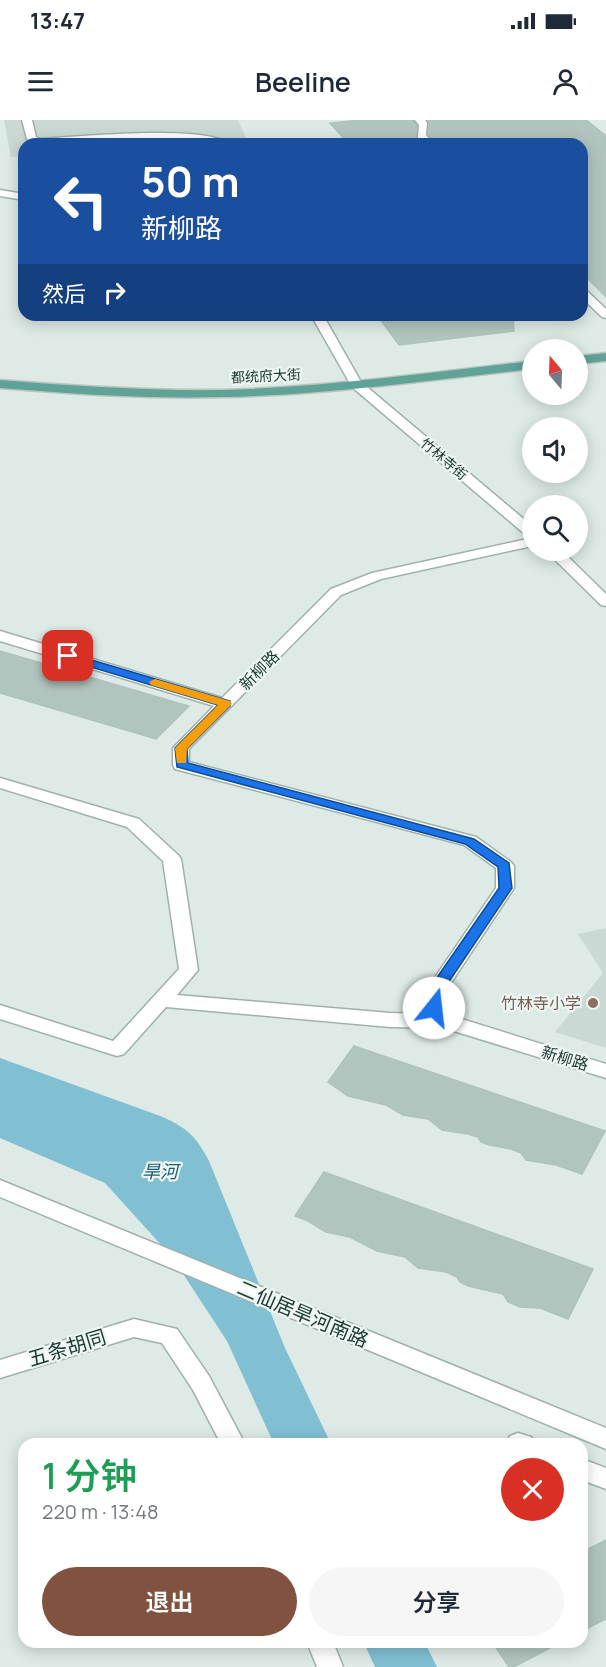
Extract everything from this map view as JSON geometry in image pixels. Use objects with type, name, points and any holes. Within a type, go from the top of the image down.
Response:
[{"type":"main road","points":[[588,359],[606,357]]},
{"type":"main road","name":"都统府大街","points":[[0,384],[97,392],[183,394],[280,391],[522,366]]},
{"type":"street","points":[[27,120],[32,138]]},
{"type":"street","points":[[420,120],[424,124],[421,136],[423,138]]},
{"type":"street","points":[[148,138],[194,138]]},
{"type":"street","points":[[0,193],[18,196]]},
{"type":"street","points":[[588,298],[606,315]]},
{"type":"street","points":[[320,321],[356,384]]},
{"type":"street","name":"竹林寺街","points":[[356,384],[522,525]]},
{"type":"street","name":"新柳路","points":[[522,544],[377,576],[336,592],[181,748],[182,765],[470,841],[504,866],[505,888],[435,992],[434,1008],[446,1020],[606,1071]]},
{"type":"street","points":[[563,561],[606,602]]},
{"type":"street","points":[[0,636],[226,704]]},
{"type":"street","points":[[0,783],[133,823],[172,859],[189,970],[117,1049],[0,1012]]},
{"type":"street","points":[[162,1000],[390,1020],[446,1020]]},
{"type":"street","name":"二仙居旱河南路","points":[[0,1188],[606,1439]]},
{"type":"street","name":"五条胡同","points":[[0,1369],[134,1328],[170,1335],[201,1383],[230,1438]]},
{"type":"street","points":[[588,1472],[606,1479]]},
{"type":"street","points":[[322,1648],[330,1667]]},
{"type":"shaded area","points":[[4,120],[238,120],[246,138],[18,138],[18,156],[11,157]]},
{"type":"shaded area","name":"竹林寺小学","points":[[606,928],[606,1048],[555,1032],[603,973],[578,934]]},
{"type":"water","name":"旱河","points":[[0,1058],[163,1117],[179,1125],[195,1139],[209,1161],[285,1348],[328,1438],[271,1438],[227,1341],[172,1257],[105,1183],[0,1138]]},
{"type":"water","points":[[366,1648],[428,1648],[437,1667],[375,1667]]},
{"type":"building","points":[[362,120],[413,120],[417,126],[416,138],[344,138],[330,123]]},
{"type":"building","points":[[428,120],[586,120],[606,136],[606,297],[588,279],[588,138],[431,138],[428,134]]},
{"type":"building","points":[[381,321],[513,321],[514,331],[399,345]]},
{"type":"building","points":[[0,651],[189,706],[156,739],[0,693]]},
{"type":"building","points":[[354,1046],[605,1131],[582,1174],[556,1165],[526,1160],[521,1153],[489,1145],[481,1142],[478,1137],[442,1130],[428,1119],[403,1115],[386,1105],[348,1096],[328,1082]]},
{"type":"building","points":[[324,1172],[593,1269],[568,1319],[540,1308],[520,1307],[508,1302],[503,1294],[468,1286],[446,1272],[418,1268],[405,1257],[377,1251],[350,1237],[326,1232],[295,1216]]},
{"type":"building","points":[[606,1540],[606,1619],[588,1628],[588,1549]]},
{"type":"building","points":[[496,1648],[550,1648],[514,1667],[509,1667]]},
{"type":"slow traffic","points":[[155,682],[226,704],[181,748],[181,760]]},
{"type":"place","name":"竹林寺小学","points":[[593,1003]]},
{"type":"route","points":[[68,656],[226,704],[181,748],[182,765],[470,841],[504,866],[505,888],[435,992],[434,1008]]}]
